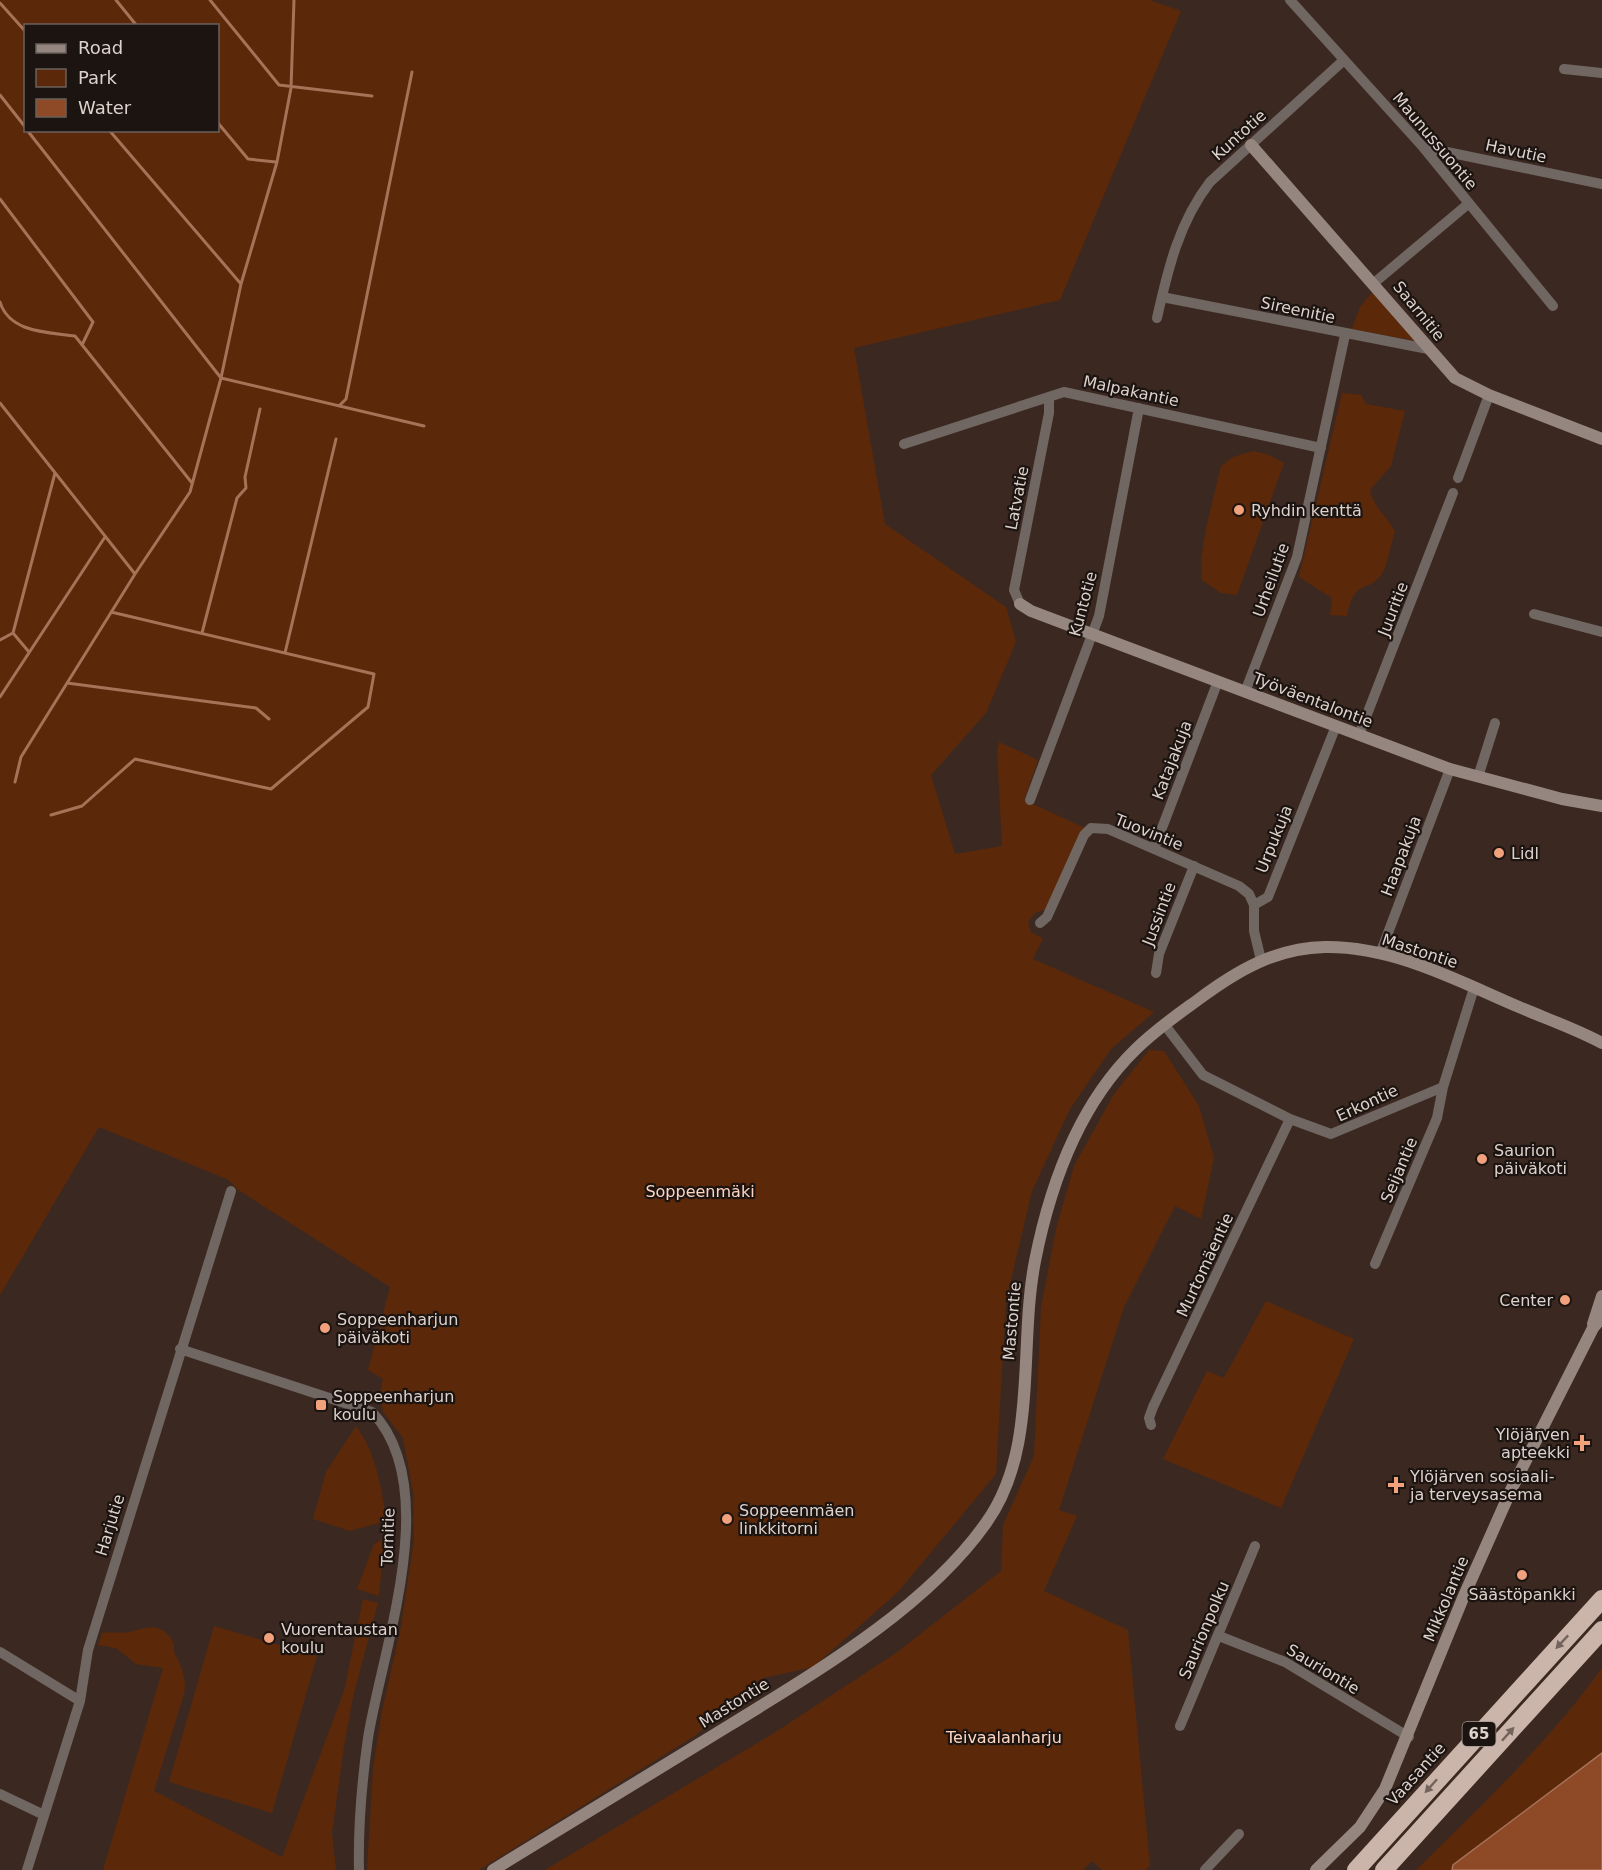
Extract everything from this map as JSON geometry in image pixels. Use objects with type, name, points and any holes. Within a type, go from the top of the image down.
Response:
[{"type":"highway","name":"Vaasantie","points":[[1356,1870],[1602,1599]]},
{"type":"highway","name":"65","points":[[1384,1870],[1602,1630]]},
{"type":"main road","name":"Saarnitie","points":[[1251,145],[1455,378],[1489,395],[1602,439]]},
{"type":"main road","name":"Työväentalontie","points":[[1020,604],[1092,634],[1450,770],[1602,806]]},
{"type":"main road","name":"Mastontie","points":[[493,1870],[839,1656],[932,1582],[978,1535],[1002,1499],[1016,1460],[1021,1432],[1027,1318],[1034,1266],[1047,1211],[1061,1169],[1080,1126],[1108,1082],[1135,1050],[1164,1024],[1223,982],[1261,960],[1283,952],[1338,947],[1380,954],[1421,966],[1602,1043]]},
{"type":"main road","name":"Mikkolantie","points":[[1316,1870],[1342,1846],[1373,1809],[1385,1790],[1409,1737],[1463,1598],[1514,1484],[1593,1328],[1602,1296]]},
{"type":"main road","name":"Mikkolantie","points":[[1593,1328],[1602,1317]]},
{"type":"street","name":"Maunussuontie","points":[[1290,0],[1423,147],[1553,306]]},
{"type":"street","name":"Kuntotie","points":[[1157,318],[1181,228],[1194,203],[1210,182],[1344,60]]},
{"type":"street","points":[[1564,69],[1602,73]]},
{"type":"street","name":"Havutie","points":[[1423,147],[1602,184]]},
{"type":"street","points":[[1374,283],[1468,204]]},
{"type":"street","name":"Sireenitie","points":[[1162,297],[1345,335],[1428,349]]},
{"type":"street","name":"Urheilutie","points":[[1245,692],[1297,557],[1345,335]]},
{"type":"street","name":"Malpakantie","points":[[904,444],[1064,392],[1321,448]]},
{"type":"street","points":[[1458,478],[1489,395]]},
{"type":"street","name":"Latvatie","points":[[1020,604],[1014,590],[1049,413],[1049,397]]},
{"type":"street","name":"Kuntotie","points":[[1030,800],[1099,616],[1139,408]]},
{"type":"street","name":"Juuritie","points":[[1359,735],[1453,493]]},
{"type":"street","points":[[1534,614],[1602,632]]},
{"type":"street","name":"Katajakuja","points":[[1154,849],[1218,681]]},
{"type":"street","points":[[1478,777],[1495,723]]},
{"type":"street","name":"Urpukuja","points":[[1254,905],[1268,897],[1336,726]]},
{"type":"street","name":"Haapakuja","points":[[1380,954],[1450,770]]},
{"type":"street","name":"Tuovintie","points":[[1040,923],[1047,917],[1084,835],[1091,828],[1108,830],[1239,886],[1249,894],[1254,905]]},
{"type":"street","name":"Jussintie","points":[[1156,973],[1159,954],[1194,866]]},
{"type":"street","points":[[1254,905],[1254,931],[1261,960]]},
{"type":"street","points":[[1443,1087],[1474,988]]},
{"type":"street","name":"Erkontie","points":[[1164,1024],[1203,1075],[1325,1134],[1338,1133],[1419,1095],[1443,1087]]},
{"type":"street","name":"Seijantie","points":[[1375,1264],[1437,1118],[1443,1087]]},
{"type":"street","name":"Murtomäentie","points":[[1151,1425],[1149,1418],[1153,1407],[1290,1119]]},
{"type":"street","name":"Harjutie","points":[[27,1870],[80,1701],[88,1650],[231,1191]]},
{"type":"street","name":"Tornitie","points":[[180,1349],[372,1412],[393,1443],[405,1503],[404,1560],[398,1606],[368,1739],[358,1870]]},
{"type":"street","name":"Saurionpolku","points":[[1180,1726],[1255,1546]]},
{"type":"street","name":"Sauriontie","points":[[1219,1636],[1285,1662],[1409,1737]]},
{"type":"street","points":[[0,1652],[80,1701]]},
{"type":"street","points":[[0,1794],[44,1815]]},
{"type":"street","points":[[1205,1870],[1239,1834]]},
{"type":"green space","name":"Soppeenmäki","points":[[0,0],[1149,0],[1181,11],[1060,300],[854,348],[885,524],[1006,607],[1016,642],[986,713],[931,775],[955,854],[1002,846],[997,751],[999,742],[1038,760],[1024,800],[1085,828],[1047,909],[1035,913],[1028,922],[1031,932],[1043,938],[1033,959],[1154,1012],[1111,1049],[1070,1109],[1032,1191],[1006,1301],[996,1474],[898,1592],[813,1667],[764,1678],[693,1737],[479,1870],[367,1870],[373,1768],[382,1711],[401,1627],[414,1540],[413,1492],[403,1438],[383,1412],[380,1394],[383,1379],[368,1370],[390,1287],[237,1189],[229,1180],[99,1127],[0,1295]]},
{"type":"green space","points":[[1374,290],[1416,341],[1352,329],[1360,307]]},
{"type":"green space","points":[[1342,393],[1361,395],[1366,404],[1405,411],[1391,466],[1370,490],[1377,507],[1395,531],[1388,559],[1383,572],[1377,579],[1372,584],[1358,590],[1354,595],[1347,616],[1330,615],[1332,598],[1299,577]]},
{"type":"green space","name":"Ryhdin kenttä","points":[[1253,451],[1269,455],[1284,463],[1237,595],[1221,593],[1202,580],[1201,559],[1206,528],[1221,466],[1233,457]]},
{"type":"green space","name":"Teivaalanharju","points":[[1149,1050],[1164,1051],[1199,1106],[1214,1158],[1201,1219],[1175,1206],[1124,1307],[1059,1510],[1077,1516],[1044,1591],[1128,1630],[1150,1866],[1145,1870],[1102,1870],[1092,1861],[1083,1870],[545,1870],[774,1733],[896,1653],[1001,1571],[1003,1525],[1034,1456],[1041,1308],[1056,1229],[1074,1166],[1114,1094]]},
{"type":"green space","points":[[1266,1301],[1354,1339],[1281,1508],[1163,1459],[1207,1371],[1224,1378]]},
{"type":"green space","points":[[356,1426],[373,1459],[386,1521],[350,1531],[313,1519],[326,1472]]},
{"type":"green space","points":[[385,1538],[379,1596],[357,1589],[374,1544]]},
{"type":"green space","points":[[363,1599],[378,1603],[353,1697],[343,1753],[332,1833],[336,1870],[103,1870],[163,1668],[136,1664],[116,1648],[98,1645],[102,1633],[127,1633],[152,1627],[162,1630],[172,1640],[174,1652],[182,1668],[185,1683],[184,1694],[154,1791],[282,1857],[344,1691]]},
{"type":"green space","points":[[214,1626],[317,1656],[272,1813],[169,1782]]},
{"type":"green space","points":[[1602,1668],[1602,1753],[1453,1865],[1452,1870],[1416,1870],[1537,1748]]},
{"type":"water","points":[[1602,1753],[1602,1870],[1452,1870],[1453,1865]]},
{"type":"waterway","points":[[116,0],[135,24]]},
{"type":"waterway","points":[[210,0],[279,85],[372,96]]},
{"type":"waterway","points":[[15,782],[21,757],[135,574],[190,492],[221,378],[241,284],[277,162],[291,88],[294,0]]},
{"type":"waterway","points":[[0,3],[24,30]]},
{"type":"waterway","points":[[339,406],[346,399],[412,72]]},
{"type":"waterway","points":[[0,95],[24,125]]},
{"type":"waterway","points":[[219,124],[248,159],[276,162]]},
{"type":"waterway","points":[[29,132],[221,378],[424,426]]},
{"type":"waterway","points":[[111,132],[241,284]]},
{"type":"waterway","points":[[0,199],[93,322],[82,345]]},
{"type":"waterway","points":[[0,302],[12,320],[21,325],[42,332],[75,336],[192,483]]},
{"type":"waterway","points":[[0,403],[135,574]]},
{"type":"waterway","points":[[202,633],[237,498],[246,488],[245,477],[260,409]]},
{"type":"waterway","points":[[285,653],[336,439]]},
{"type":"waterway","points":[[29,652],[13,633],[55,473]]},
{"type":"waterway","points":[[0,697],[105,537]]},
{"type":"waterway","points":[[51,815],[82,806],[135,759],[271,789],[368,707],[374,674],[111,612]]},
{"type":"waterway","points":[[0,640],[13,633]]},
{"type":"waterway","points":[[67,683],[256,708],[269,719]]},
{"type":"place","name":"Ryhdin kenttä","points":[[1239,510]]},
{"type":"place","name":"Lidl","points":[[1499,853]]},
{"type":"place","name":"Saurion päiväkoti","points":[[1482,1159]]},
{"type":"place","name":"Center","points":[[1565,1300]]},
{"type":"place","name":"Soppeenharjun päiväkoti","points":[[325,1328]]},
{"type":"place","name":"Soppeenharjun koulu","points":[[321,1405]]},
{"type":"place","name":"Ylöjärven apteekki","points":[[1582,1443]]},
{"type":"place","name":"Ylöjärven sosiaali- ja terveysasema","points":[[1396,1485]]},
{"type":"place","name":"Soppeenmäen linkkitorni","points":[[727,1519]]},
{"type":"place","name":"Säästöpankki","points":[[1522,1575]]},
{"type":"place","name":"Vuorentaustan koulu","points":[[269,1638]]}]
